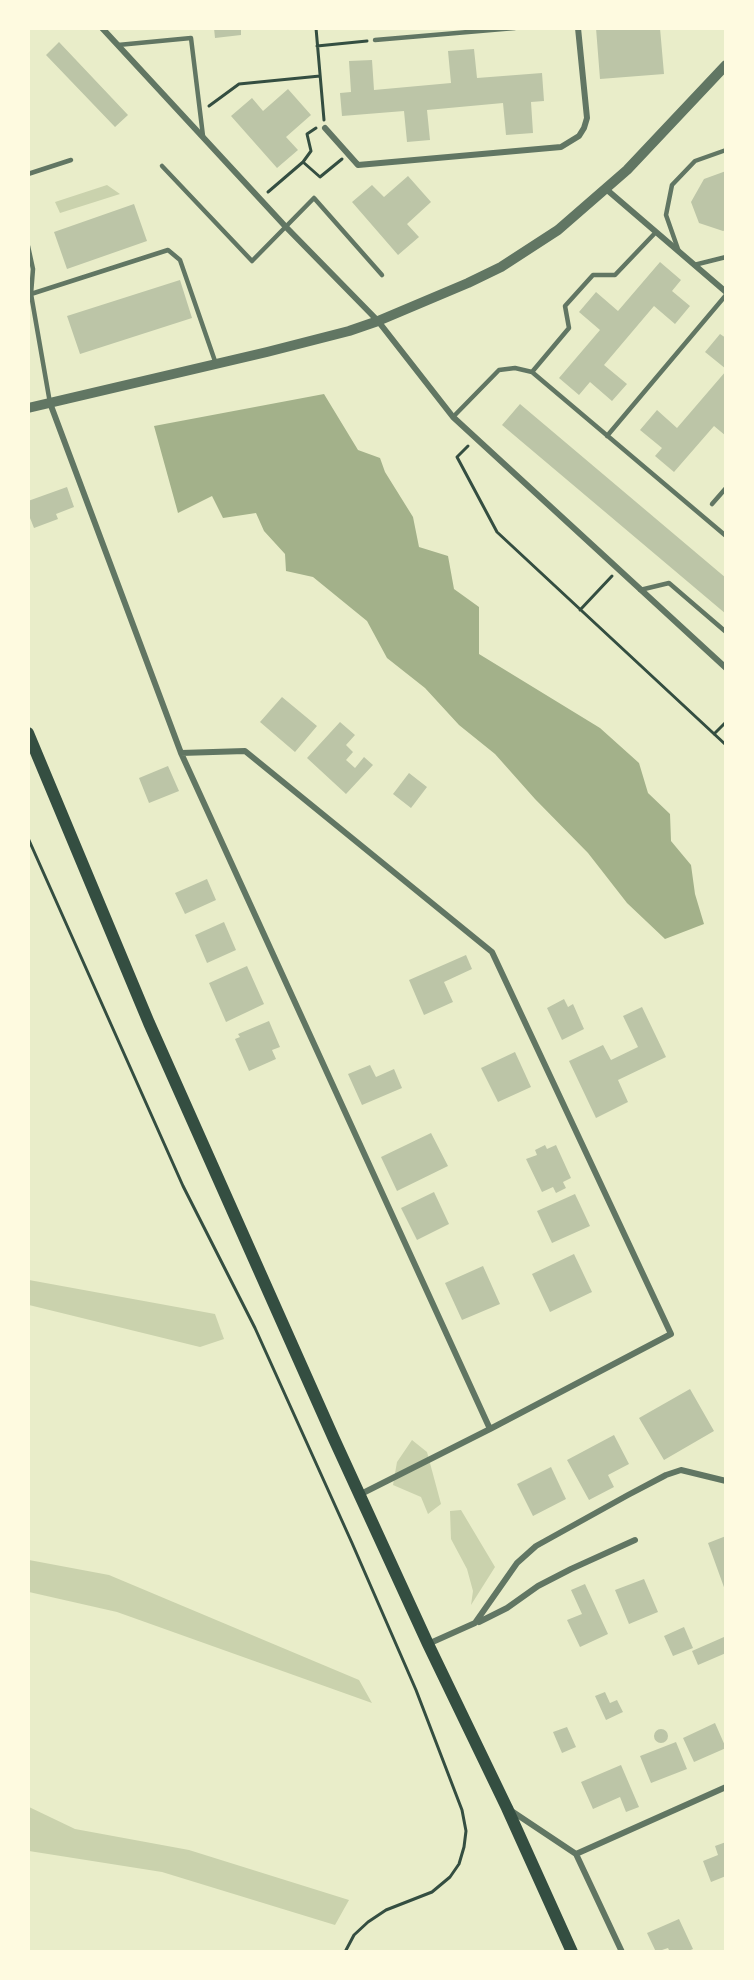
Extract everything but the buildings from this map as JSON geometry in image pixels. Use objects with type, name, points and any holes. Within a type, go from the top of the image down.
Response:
[{"type":"main road","points":[[28,733],[149,1023],[359,1495],[507,1808],[572,1952]]},
{"type":"street","points":[[102,28],[285,226],[378,321],[453,417],[726,668]]},
{"type":"street","points":[[325,128],[358,165],[561,147],[579,136],[586,118],[578,28]]},
{"type":"street","points":[[28,408],[312,341],[378,321],[501,267],[558,230],[606,189],[627,170],[726,65]]},
{"type":"street","points":[[606,189],[726,293]]},
{"type":"street","points":[[50,403],[181,753],[490,1429]]},
{"type":"street","points":[[181,753],[245,751],[492,952],[671,1334],[359,1495]]},
{"type":"street","points":[[475,1623],[517,1563],[536,1546],[666,1475],[681,1470],[726,1481]]},
{"type":"street","points":[[428,1644],[507,1608],[538,1587],[635,1540]]},
{"type":"street","points":[[576,1854],[726,1787]]},
{"type":"street","points":[[507,1808],[576,1854],[622,1952]]},
{"type":"lane","points":[[375,40],[515,28]]},
{"type":"lane","points":[[118,45],[191,38],[203,137]]},
{"type":"lane","points":[[680,252],[666,215],[672,185],[695,161],[726,150]]},
{"type":"lane","points":[[28,174],[71,160]]},
{"type":"lane","points":[[162,166],[252,261],[314,198],[382,275]]},
{"type":"lane","points":[[532,372],[569,328],[565,306],[579,290],[593,275],[615,275],[656,232]]},
{"type":"lane","points":[[28,246],[33,269],[30,280],[31,294],[50,403]]},
{"type":"lane","points":[[31,294],[168,250],[180,260],[216,364]]},
{"type":"lane","points":[[694,265],[726,257]]},
{"type":"lane","points":[[607,436],[726,293]]},
{"type":"lane","points":[[453,417],[499,370],[516,368],[532,372],[726,536]]},
{"type":"lane","points":[[712,504],[726,488]]},
{"type":"lane","points":[[640,590],[669,583],[726,632]]},
{"type":"path","points":[[260,199],[303,162],[311,151],[307,134],[324,123],[316,28]]},
{"type":"path","points":[[317,45],[375,40]]},
{"type":"path","points":[[200,113],[239,84],[320,76]]},
{"type":"path","points":[[303,162],[320,177],[348,154]]},
{"type":"path","points":[[475,438],[457,457],[497,532],[726,745]]},
{"type":"path","points":[[580,610],[618,570]]},
{"type":"path","points":[[714,734],[726,722]]},
{"type":"path","points":[[28,838],[183,1186],[255,1328],[356,1553],[416,1690],[462,1810],[466,1831],[464,1847],[459,1864],[450,1877],[432,1892],[386,1910],[368,1922],[354,1935],[345,1952]]},
{"type":"shaded area","points":[[107,185],[120,194],[60,213],[55,202]]},
{"type":"shaded area","points":[[324,394],[358,450],[380,458],[385,472],[413,517],[419,547],[448,556],[454,589],[479,607],[479,654],[600,728],[639,763],[648,793],[670,814],[671,841],[691,865],[695,894],[704,924],[665,939],[627,903],[588,853],[495,754],[459,725],[425,688],[387,658],[367,621],[313,577],[286,571],[285,554],[264,531],[256,513],[223,518],[212,496],[178,513],[154,426]]},
{"type":"shaded area","points":[[29,1280],[215,1314],[224,1339],[200,1347],[29,1305]]},
{"type":"shaded area","points":[[412,1440],[427,1452],[441,1504],[428,1514],[421,1497],[393,1485],[397,1462]]},
{"type":"shaded area","points":[[461,1510],[495,1567],[471,1605],[473,1591],[467,1569],[451,1539],[450,1511]]},
{"type":"shaded area","points":[[29,1560],[109,1575],[359,1680],[372,1703],[117,1612],[29,1592]]},
{"type":"shaded area","points":[[29,1807],[75,1829],[189,1850],[349,1900],[335,1925],[162,1872],[29,1851]]}]
